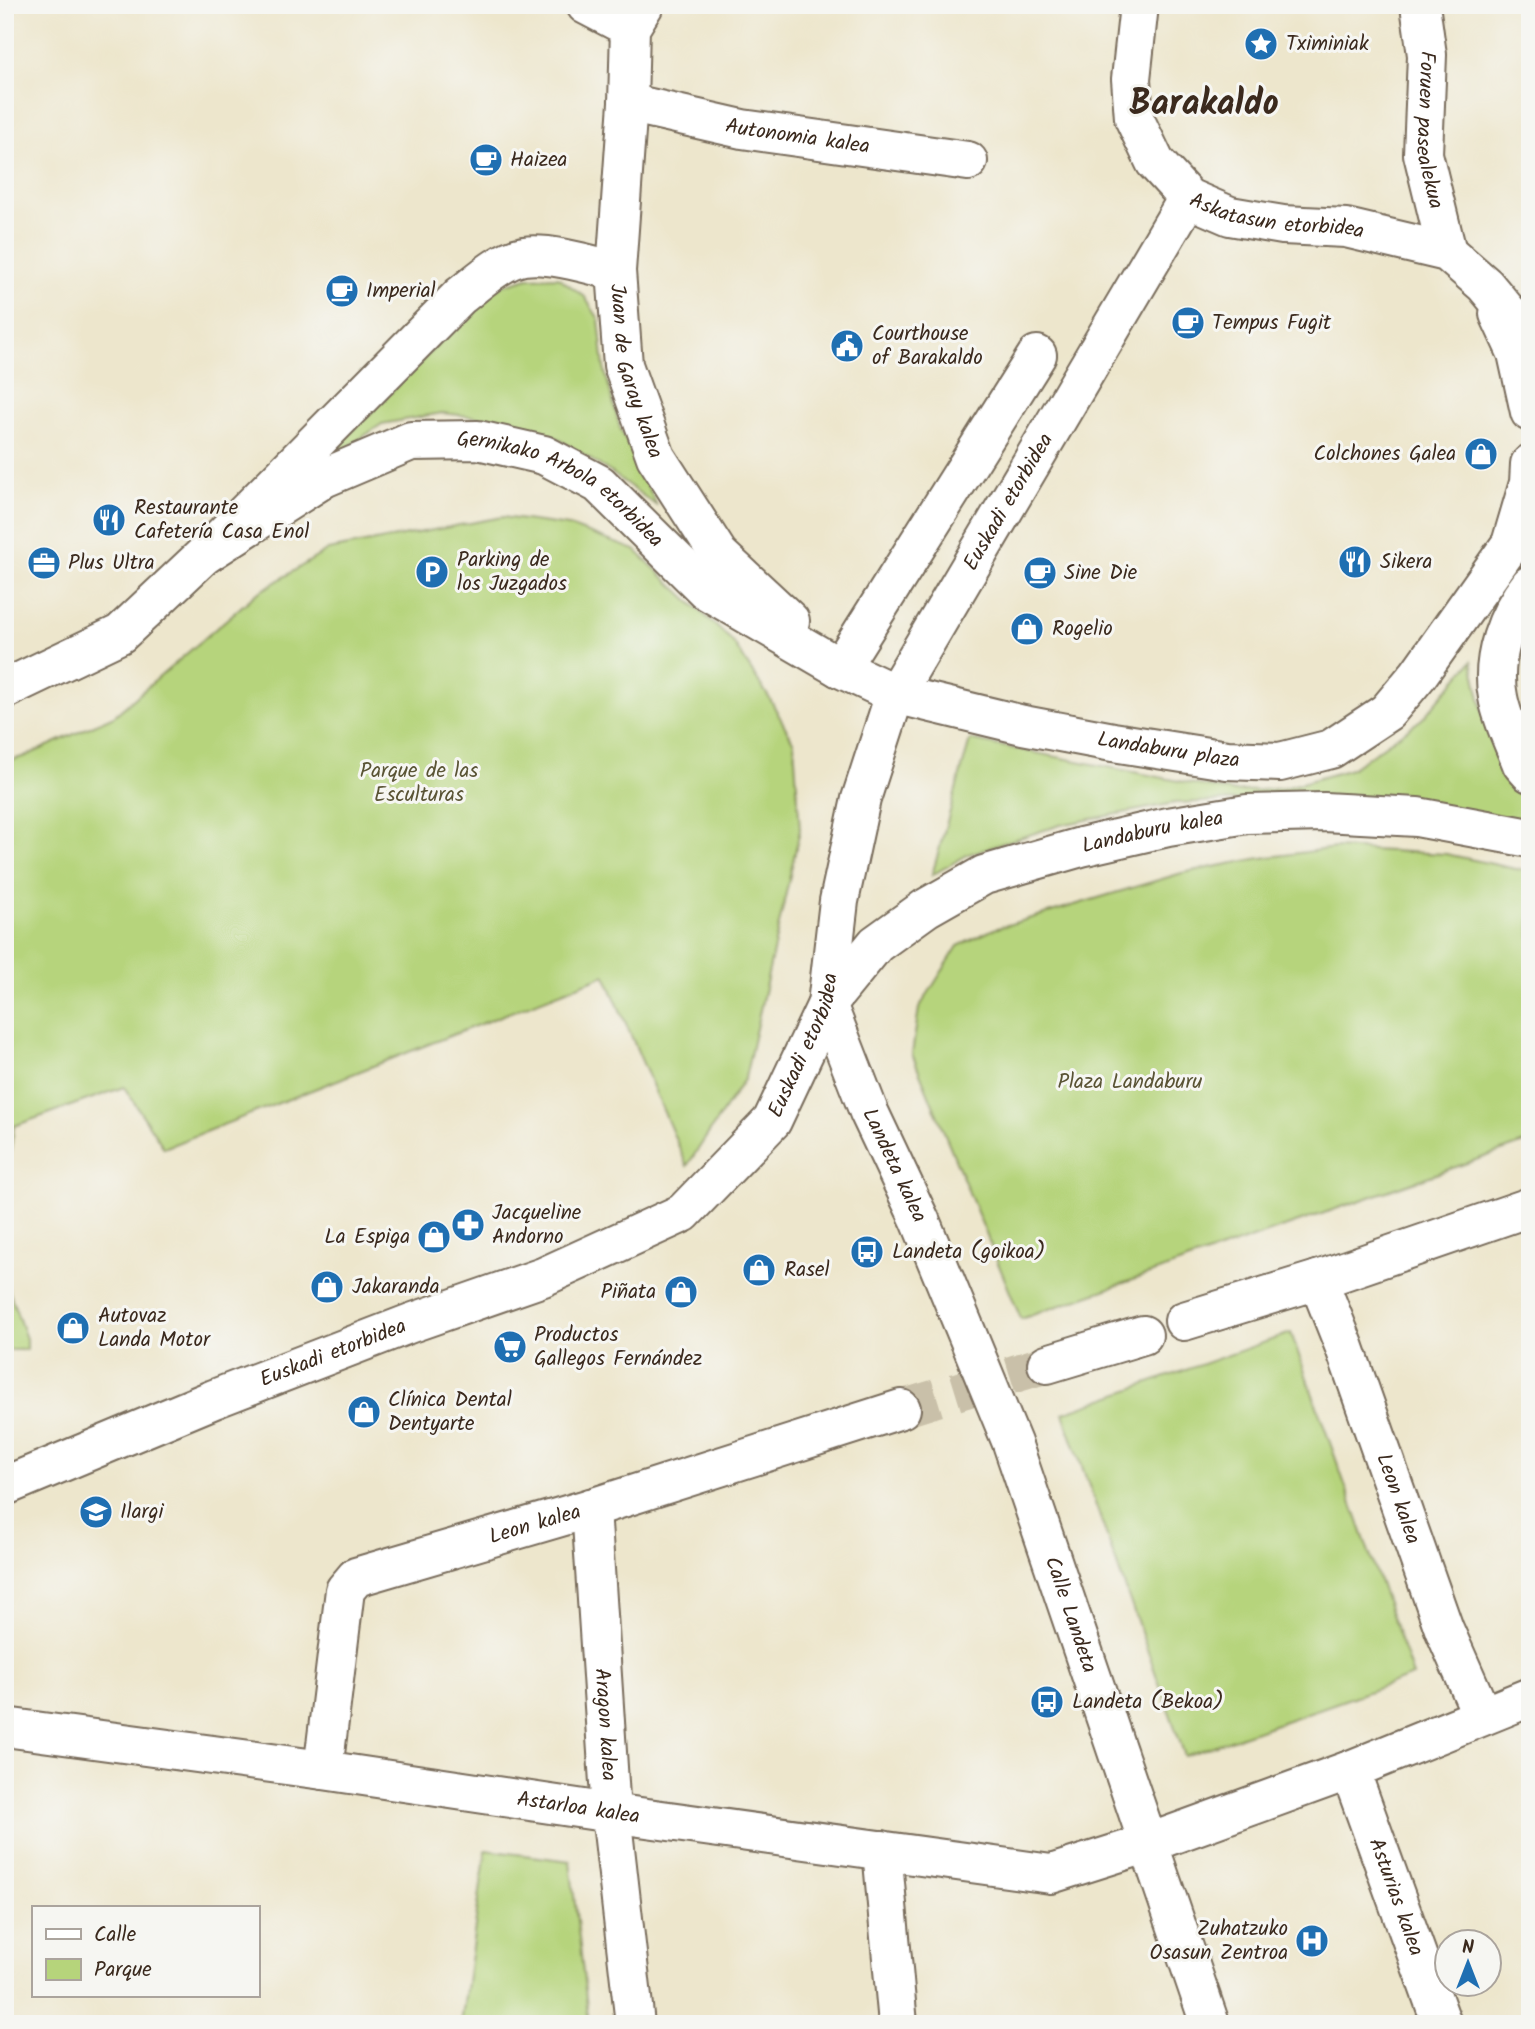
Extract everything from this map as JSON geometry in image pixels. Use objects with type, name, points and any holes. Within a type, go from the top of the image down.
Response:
[{"type":"street","points":[[586,5],[637,17]]},
{"type":"street","name":"Askatasun etorbidea","points":[[1139,5],[1131,79],[1134,118],[1155,162],[1188,198],[1230,216],[1283,225],[1346,228],[1447,252]]},
{"type":"street","name":"Foruen pasealekua","points":[[1420,5],[1427,55],[1423,154],[1447,252]]},
{"type":"street","name":"Juan de Garay kalea","points":[[637,17],[616,271],[623,365],[656,457],[719,555],[840,668]]},
{"type":"street","name":"Autonomia kalea","points":[[628,103],[742,129],[968,161]]},
{"type":"street","name":"Euskadi etorbidea","points":[[5,1486],[214,1399],[411,1323],[543,1277],[683,1213],[772,1121],[827,1004],[839,901],[861,799],[895,694],[1188,198]]},
{"type":"street","points":[[1447,252],[1485,285],[1530,339]]},
{"type":"street","name":"Gernikako Arbola etorbidea","points":[[5,689],[120,634],[204,555],[460,296],[495,269],[524,256],[570,259],[616,271]]},
{"type":"street","points":[[1485,285],[1517,353],[1530,412]]},
{"type":"street","points":[[840,668],[1037,355]]},
{"type":"street","name":"Gernikako Arbola etorbidea","points":[[204,555],[324,478],[411,441],[478,440],[544,455],[599,484],[706,590],[840,668],[895,694]]},
{"type":"street","name":"Landaburu plaza","points":[[895,694],[1113,743],[1227,760],[1280,762],[1331,749],[1387,712],[1418,675],[1511,544],[1529,483],[1530,464]]},
{"type":"street","points":[[1524,593],[1497,650],[1497,697],[1522,764],[1530,773]]},
{"type":"street","name":"Landaburu plaza","points":[[1418,675],[1524,593]]},
{"type":"street","name":"Landaburu kalea","points":[[827,1004],[876,944],[926,908],[984,875],[1081,846],[1168,827],[1247,814],[1324,812],[1417,817],[1530,838]]},
{"type":"street","name":"Landeta kalea","points":[[827,1004],[869,1112],[920,1220],[965,1327]]},
{"type":"street","points":[[1184,1321],[1318,1280],[1530,1207]]},
{"type":"street","name":"Leon kalea","points":[[1318,1280],[1345,1348],[1444,1629],[1482,1716]]},
{"type":"street","name":"Calle Landeta","points":[[965,1327],[1012,1443],[1210,2024]]},
{"type":"street","points":[[1047,1364],[1143,1335]]},
{"type":"street","name":"Leon kalea","points":[[323,1770],[345,1590],[356,1577],[591,1508],[901,1409]]},
{"type":"street","name":"Aragon kalea","points":[[591,1508],[611,1813],[635,2024]]},
{"type":"street","points":[[1149,1843],[1350,1770],[1530,1697]]},
{"type":"street","name":"Astarloa kalea","points":[[5,1727],[1051,1874],[1149,1843]]},
{"type":"street","name":"Asturias kalea","points":[[1350,1770],[1442,2024]]},
{"type":"street","points":[[882,1850],[898,2024]]},
{"type":"green space","points":[[558,277],[584,296],[599,319],[604,368],[620,428],[657,506],[557,438],[504,420],[442,413],[382,424],[315,469],[474,308],[501,286],[528,278]]},
{"type":"green space","name":"Parque de las Esculturas","points":[[502,517],[569,526],[635,550],[732,641],[770,699],[794,743],[800,830],[745,1078],[687,1166],[605,975],[164,1148],[124,1087],[14,1126],[5,1190],[5,762],[26,756],[114,716],[256,594],[328,550]]},
{"type":"green space","points":[[1472,661],[1486,727],[1507,783],[1530,804],[1530,823],[1295,798],[1175,803],[1060,825],[969,854],[932,875],[970,740],[1235,792],[1284,788],[1351,769],[1422,719]]},
{"type":"green space","name":"Plaza Landaburu","points":[[1335,848],[1446,854],[1530,872],[1530,1141],[1021,1319],[912,1054],[919,1008],[958,946],[994,929],[1182,873]]},
{"type":"green space","points":[[5,1279],[26,1339],[26,1350],[5,1350]]},
{"type":"green space","points":[[1291,1333],[1413,1676],[1185,1756],[1063,1413]]},
{"type":"green space","points":[[486,1850],[570,1861],[589,2024],[461,2024]]},
{"type":"tunnel","points":[[901,1409],[1047,1364]]},
{"type":"place","name":"Tximiniak","points":[[1261,44]]},
{"type":"place","name":"Haizea","points":[[486,160]]},
{"type":"place","name":"Imperial","points":[[342,291]]},
{"type":"place","name":"Tempus Fugit","points":[[1188,323]]},
{"type":"place","name":"Courthouse of Barakaldo","points":[[847,346]]},
{"type":"place","name":"Colchones Galea","points":[[1481,454]]},
{"type":"place","name":"Restaurante Cafetería Casa Enol","points":[[109,520]]},
{"type":"place","name":"Sikera","points":[[1355,562]]},
{"type":"place","name":"Plus Ultra","points":[[44,563]]},
{"type":"place","name":"Parking de los Juzgados","points":[[432,572]]},
{"type":"place","name":"Sine Die","points":[[1040,573]]},
{"type":"place","name":"Rogelio","points":[[1027,629]]},
{"type":"place","name":"Jacqueline Andorno","points":[[468,1225]]},
{"type":"place","name":"La Espiga","points":[[434,1237]]},
{"type":"place","name":"Landeta (goikoa)","points":[[867,1252]]},
{"type":"place","name":"Rasel","points":[[759,1270]]},
{"type":"place","name":"Jakaranda","points":[[327,1287]]},
{"type":"place","name":"Piñata","points":[[681,1292]]},
{"type":"place","name":"Autovaz Landa Motor","points":[[73,1328]]},
{"type":"place","name":"Productos Gallegos Fernández","points":[[510,1347]]},
{"type":"place","name":"Clínica Dental Dentyarte","points":[[364,1412]]},
{"type":"place","name":"Ilargi","points":[[96,1512]]},
{"type":"place","name":"Landeta (Bekoa)","points":[[1047,1702]]},
{"type":"place","name":"Zuhatzuko Osasun Zentroa","points":[[1312,1941]]},
{"type":"district","name":"Barakaldo","points":[[1204,105]]}]
